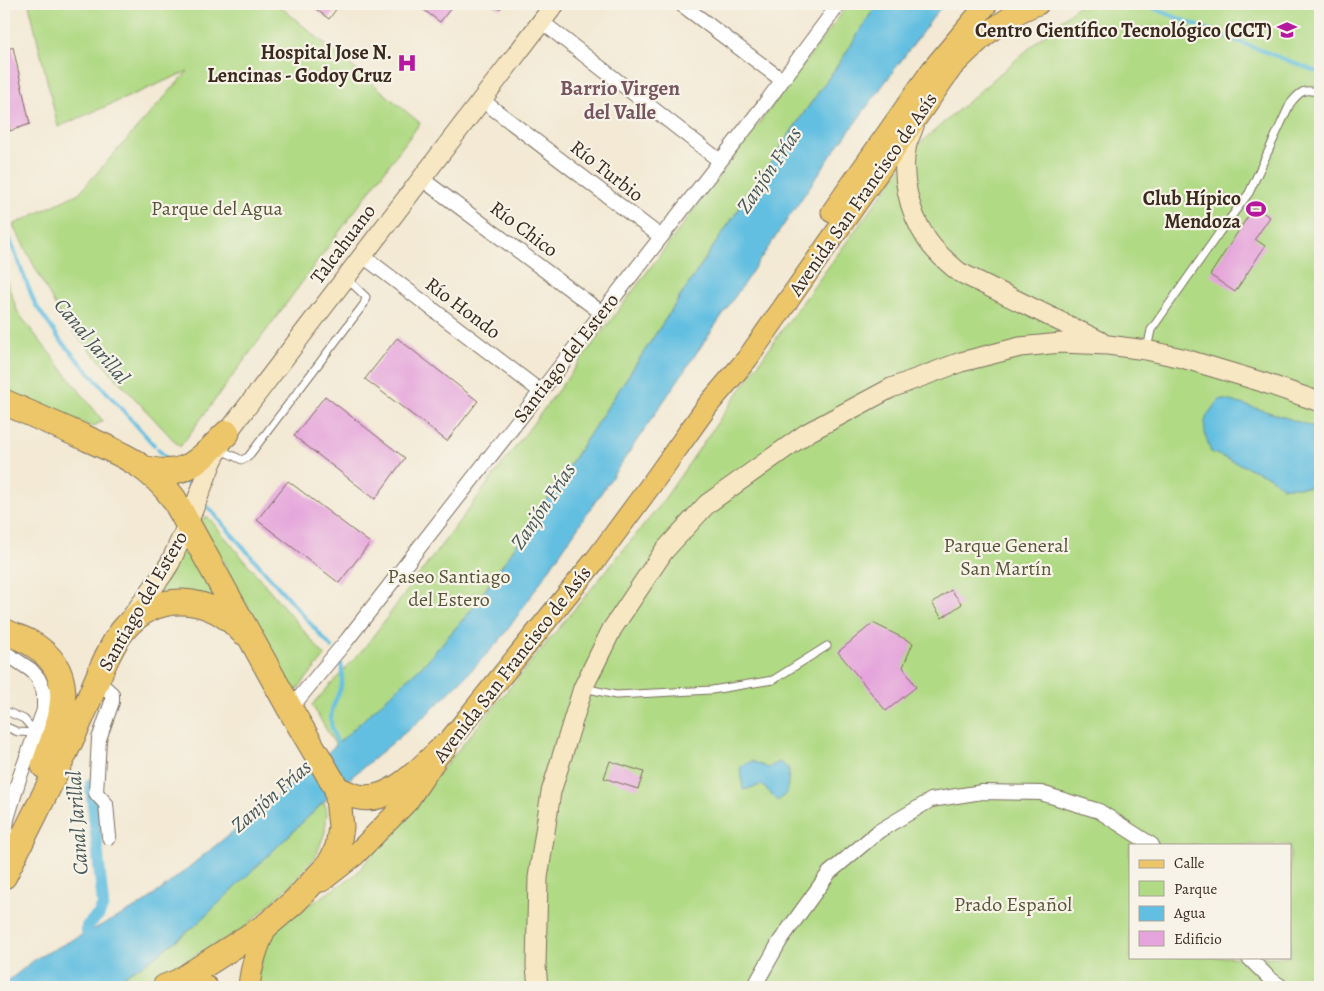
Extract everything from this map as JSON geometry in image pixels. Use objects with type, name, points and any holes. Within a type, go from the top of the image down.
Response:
[{"type":"highway","points":[[4,402],[126,456],[146,469],[166,487],[188,523],[290,709],[338,789],[341,828],[338,847],[326,869],[294,902],[267,925],[172,984]]},
{"type":"highway","points":[[146,469],[165,472],[189,467],[223,441]]},
{"type":"highway","points":[[123,630],[141,613],[153,606],[188,602],[209,608],[230,618],[256,647]]},
{"type":"highway","name":"Santiago del Estero","points":[[9,866],[61,762],[107,658],[123,630]]},
{"type":"highway","points":[[4,631],[28,642],[46,656],[58,672],[63,685],[64,701],[9,866]]},
{"type":"highway","points":[[338,789],[359,798],[372,798],[388,793],[406,782],[444,747]]},
{"type":"main road","name":"Avenida San Francisco de Asís","points":[[708,405],[737,351],[905,106],[930,71],[987,4]]},
{"type":"main road","name":"Avenida San Francisco de Asís","points":[[294,902],[356,855],[407,802],[444,747],[597,558],[708,405],[747,358],[953,66],[978,41],[1014,15],[1036,4]]},
{"type":"main road","points":[[1036,4],[1042,4]]},
{"type":"main road","points":[[249,987],[250,970],[254,956],[267,925]]},
{"type":"main road","points":[[172,984],[207,987]]},
{"type":"street","name":"Talcahuano","points":[[188,523],[212,462],[223,441],[555,4]]},
{"type":"street","points":[[681,4],[782,80]]},
{"type":"street","name":"Santiago del Estero","points":[[290,709],[347,640],[602,313],[839,4]]},
{"type":"street","points":[[542,22],[720,161]]},
{"type":"street","name":"Río Turbio","points":[[482,100],[661,237]]},
{"type":"street","points":[[919,115],[907,144],[905,174],[907,192],[915,218],[926,239],[958,272],[1108,345]]},
{"type":"street","name":"Río Chico","points":[[422,178],[602,313]]},
{"type":"street","name":"Río Hondo","points":[[363,256],[540,391]]},
{"type":"street","points":[[538,987],[536,966],[538,878],[551,792],[583,688],[612,629],[664,551],[707,504],[807,433],[891,388],[961,362],[1020,348],[1061,343],[1108,345],[1146,350],[1182,358],[1320,402]]},
{"type":"street","name":"Santiago del Estero","points":[[123,630],[164,574],[188,523]]},
{"type":"street","points":[[4,652],[31,670],[38,678],[43,689],[44,710],[7,819],[4,845],[9,866]]},
{"type":"street","points":[[96,684],[103,686],[112,694],[112,702],[99,739],[96,793],[106,804],[109,837]]},
{"type":"street","points":[[754,987],[780,941],[828,873],[878,831],[931,800],[982,792],[1041,793],[1099,811],[1150,844]]},
{"type":"street","points":[[1249,958],[1269,978],[1282,987]]},
{"type":"lane","points":[[1146,350],[1151,330],[1249,193],[1290,104],[1299,93],[1309,89],[1320,93]]},
{"type":"lane","points":[[223,441],[242,460],[248,456],[364,304],[366,297],[346,278]]},
{"type":"lane","points":[[583,688],[616,695],[712,690],[773,680],[827,646]]},
{"type":"lane","points":[[8,712],[24,719],[36,733]]},
{"type":"lane","points":[[4,726],[18,732],[36,733]]},
{"type":"green space","name":"Parque del Agua","points":[[29,4],[277,4],[420,123],[180,447],[63,321],[13,225],[79,193],[188,71],[58,127]]},
{"type":"green space","name":"Paseo Santiago del Estero","points":[[849,4],[877,4],[844,56],[709,253],[532,522],[472,609],[427,661],[336,746],[312,705],[364,648]]},
{"type":"green space","name":"Parque General San Martín","points":[[1080,4],[1320,4],[1320,987],[255,987],[266,943],[282,923],[355,875],[658,508],[777,337],[918,145]]},
{"type":"green space","points":[[4,273],[18,313],[103,421],[92,427],[4,391]]},
{"type":"green space","points":[[208,517],[325,656],[294,693],[200,519]]},
{"type":"green space","points":[[186,544],[218,603],[156,598]]},
{"type":"green space","points":[[324,802],[327,811],[325,832],[316,856],[290,886],[243,929],[139,987],[101,987],[139,966],[191,928]]},
{"type":"water","name":"Zanjón Frías","points":[[877,4],[943,4],[832,154],[499,641],[425,716],[337,789],[195,926],[149,961],[101,987],[4,987],[4,984],[37,958],[141,905],[162,889],[310,769],[427,661],[472,609],[532,522],[709,253],[844,56]]},
{"type":"water","points":[[1221,399],[1314,427],[1320,443],[1320,474],[1309,487],[1283,487],[1270,477],[1211,452],[1205,430],[1206,418]]},
{"type":"water","points":[[752,761],[768,768],[779,762],[789,769],[787,793],[778,801],[762,785],[743,790],[740,767]]},
{"type":"building","points":[[309,4],[340,4],[329,19]]},
{"type":"building","points":[[416,4],[454,4],[440,22]]},
{"type":"building","points":[[493,4],[504,4],[500,9]]},
{"type":"building","points":[[13,47],[30,124],[10,131],[4,106],[4,51]]},
{"type":"building","points":[[4,147],[9,161],[4,163]]},
{"type":"building","points":[[1254,207],[1270,217],[1255,239],[1265,246],[1235,292],[1210,275]]},
{"type":"building","points":[[397,338],[478,401],[447,441],[365,379]]},
{"type":"building","points":[[325,396],[405,458],[375,499],[294,436]]},
{"type":"building","points":[[288,481],[370,543],[339,583],[257,520]]},
{"type":"building","points":[[951,590],[962,604],[942,618],[932,603]]},
{"type":"building","points":[[873,623],[913,643],[903,667],[916,687],[886,711],[838,652]]},
{"type":"building","points":[[610,761],[644,772],[638,789],[604,778]]},
{"type":"waterway","points":[[1142,4],[1320,73]]},
{"type":"waterway","name":"Canal Jarillal","points":[[4,225],[35,304],[60,340],[154,445]]},
{"type":"waterway","name":"Canal Jarillal","points":[[158,449],[169,462]]},
{"type":"waterway","name":"Canal Jarillal","points":[[183,478],[192,488]]},
{"type":"waterway","points":[[208,507],[332,648]]},
{"type":"waterway","points":[[339,747],[333,731],[331,713],[342,682],[341,664]]},
{"type":"waterway","name":"Canal Jarillal","points":[[87,932],[87,926],[99,914],[103,905],[91,784]]},
{"type":"waterway","name":"Canal Jarillal","points":[[119,979],[124,987]]},
{"type":"place","name":"Centro Científico Tecnológico (CCT)","points":[[1287,30]]},
{"type":"place","name":"Hospital Jose N. Lencinas - Godoy Cruz","points":[[407,63]]},
{"type":"place","name":"Club Hípico Mendoza","points":[[1256,209]]},
{"type":"district","name":"Barrio Virgen del Valle","points":[[620,100]]},
{"type":"park label","name":"Prado Español","points":[[1013,904]]}]
